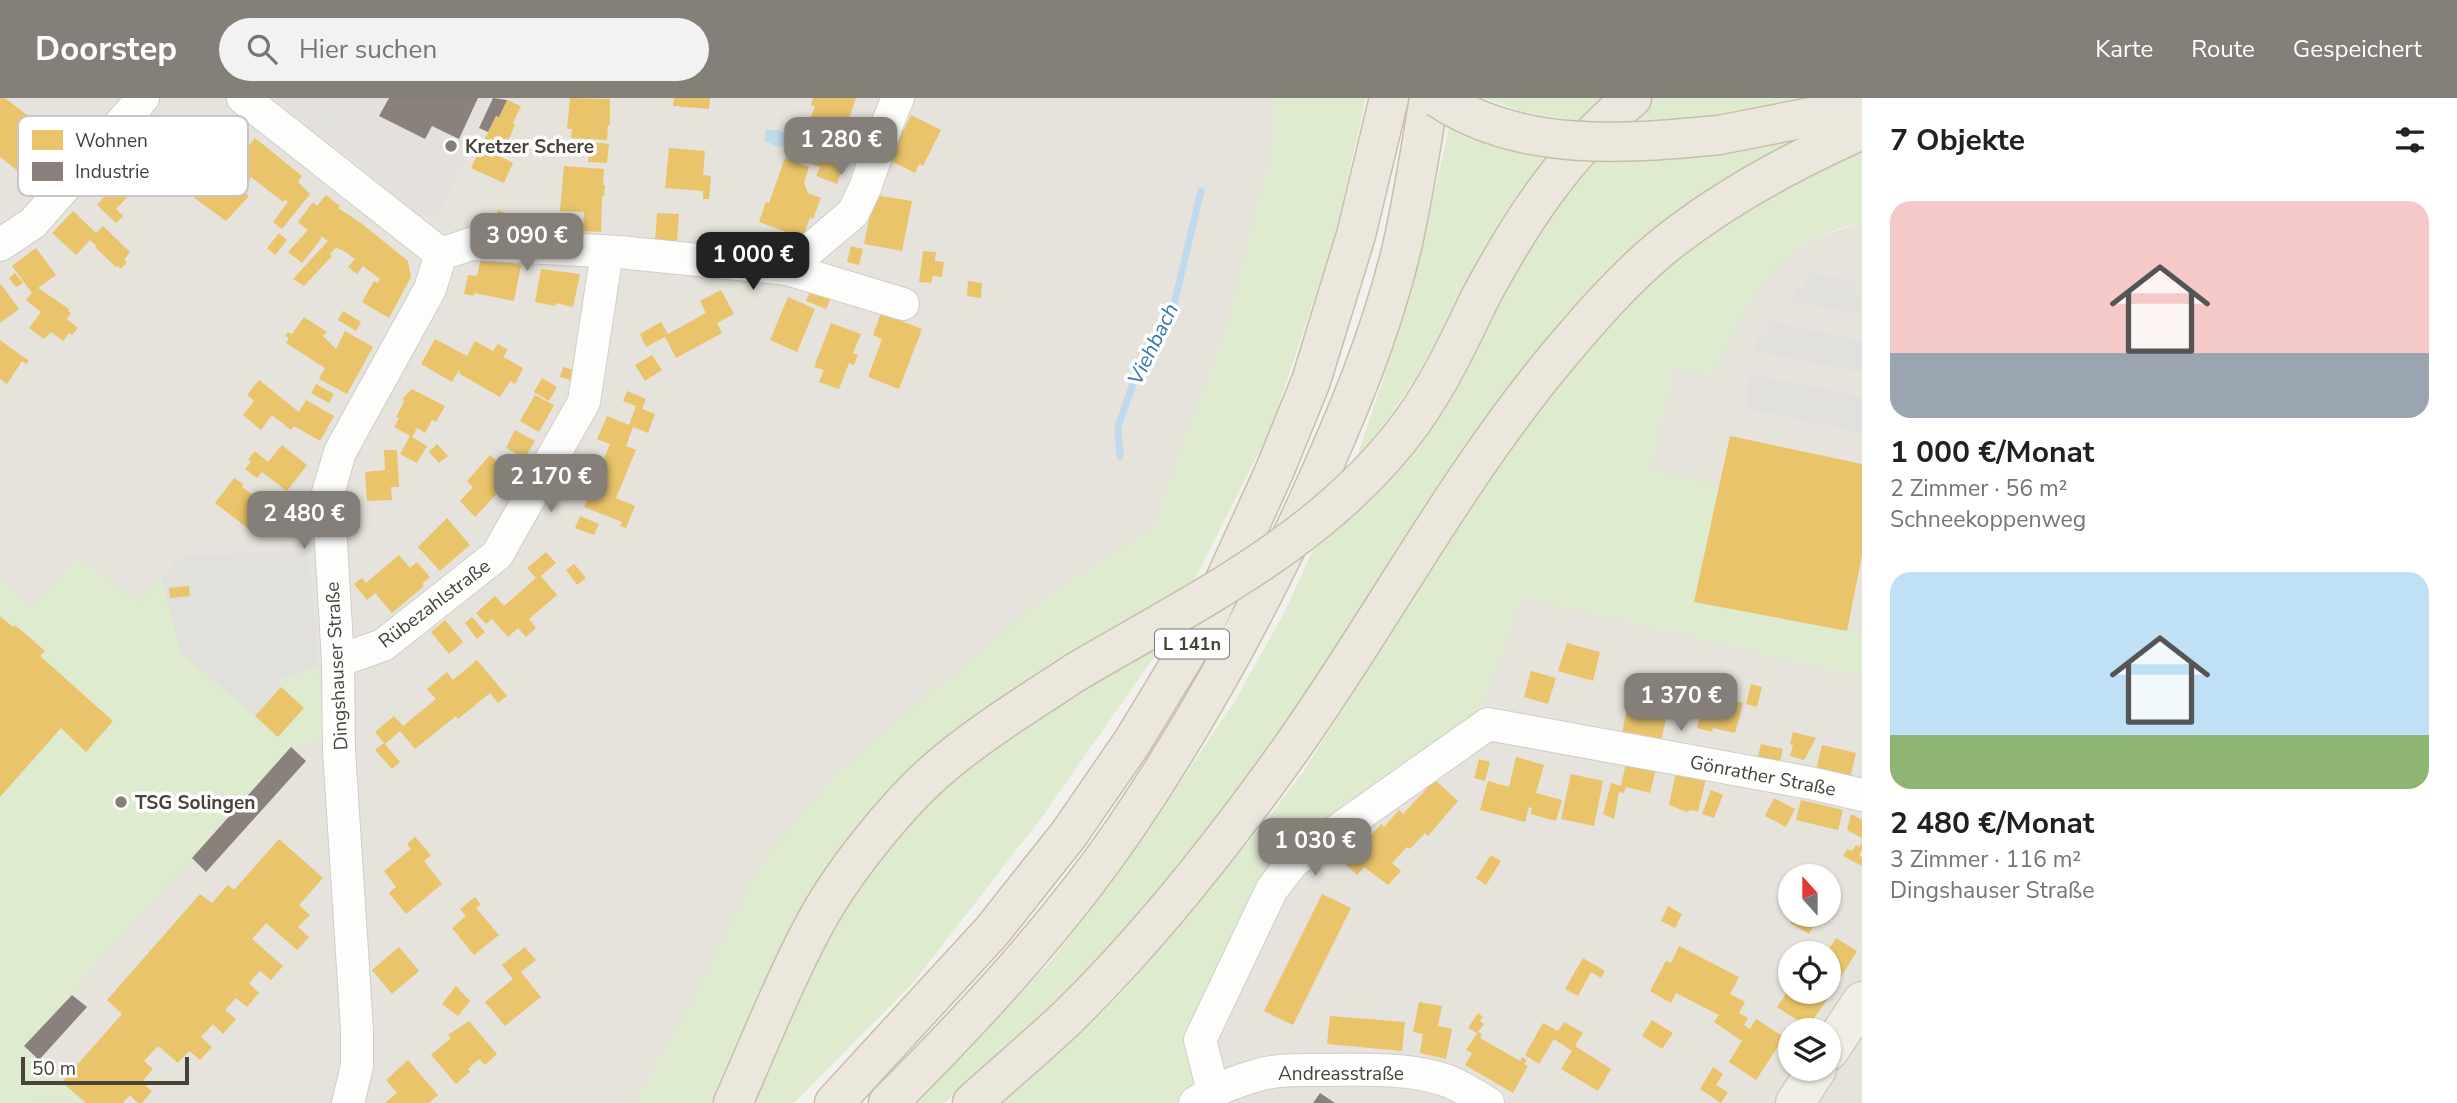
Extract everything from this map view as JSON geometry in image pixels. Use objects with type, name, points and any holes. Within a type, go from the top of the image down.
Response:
[{"type":"highway","name":"L 141n","points":[[834,1103],[992,931],[1069,834],[1133,741],[1208,617],[1279,460],[1311,381],[1356,235],[1389,98]]},
{"type":"highway","name":"L 141n","points":[[888,1103],[947,1044],[1045,934],[1123,831],[1199,715],[1268,587],[1350,405],[1380,323],[1415,186],[1429,98]]},
{"type":"highway","points":[[1438,98],[1493,124],[1571,141],[1643,142],[1719,135],[1862,107]]},
{"type":"highway","points":[[733,1103],[784,985],[813,926],[840,883],[870,844],[943,764],[984,732],[1076,672],[1280,550],[1356,487],[1412,422],[1446,368],[1508,245],[1541,195],[1575,153],[1632,98]]},
{"type":"highway","points":[[972,1103],[1066,1018],[1115,968],[1228,834],[1291,748],[1496,436],[1582,327],[1660,249],[1702,218],[1750,186],[1862,130]]},
{"type":"main road","points":[[1841,1033],[1862,1001]]},
{"type":"main road","points":[[1795,1103],[1809,1081]]},
{"type":"street","points":[[128,116],[144,98]]},
{"type":"street","points":[[243,98],[441,254],[471,244],[607,251],[787,269],[903,304]]},
{"type":"street","points":[[787,269],[853,213],[898,98]]},
{"type":"street","points":[[0,245],[33,223],[57,196]]},
{"type":"street","name":"Rübezahlstraße","points":[[338,661],[383,645],[498,555],[584,402],[607,251]]},
{"type":"street","name":"Dingshauser Straße","points":[[348,1103],[357,1066],[357,1030],[339,750],[338,661],[327,508],[331,478],[340,452],[430,289],[441,254]]},
{"type":"street","name":"Gönrather Straße","points":[[1204,1097],[1200,1040],[1272,889],[1281,876],[1294,861],[1488,724],[1862,795]]},
{"type":"street","name":"Andreasstraße","points":[[1204,1097],[1259,1075],[1284,1071],[1386,1070],[1410,1072],[1449,1081],[1488,1103]]},
{"type":"shaded area","points":[[0,98],[1272,98],[1273,144],[1225,331],[1152,529],[1039,602],[680,1021],[635,1103],[0,1103]]},
{"type":"shaded area","points":[[275,98],[493,98],[438,216],[414,211]]},
{"type":"shaded area","points":[[280,98],[314,98],[347,123],[335,141]]},
{"type":"shaded area","points":[[1862,222],[1862,634],[1694,602],[1651,469],[1674,367],[1753,297],[1783,260],[1823,235]]},
{"type":"shaded area","points":[[1808,273],[1857,282],[1854,296],[1862,298],[1859,314],[1793,301],[1796,287],[1805,288]]},
{"type":"shaded area","points":[[1769,321],[1862,341],[1862,373],[1755,351],[1759,334],[1766,335]]},
{"type":"shaded area","points":[[1750,375],[1862,396],[1862,433],[1745,408]]},
{"type":"shaded area","points":[[308,551],[319,667],[279,680],[278,685],[281,687],[255,716],[181,653],[161,579],[181,556]]},
{"type":"shaded area","points":[[1521,597],[1862,677],[1862,1103],[1185,1103],[1192,1033],[1259,899],[1480,712]]},
{"type":"green space","points":[[1272,98],[1366,98],[1334,239],[1271,428],[1193,583],[989,707],[747,1025],[713,1103],[635,1103],[758,868],[831,777],[1039,602],[1152,529],[1225,331],[1273,144]]},
{"type":"green space","points":[[1482,98],[1610,98],[1583,122],[1523,112]]},
{"type":"green space","points":[[1652,98],[1818,98],[1718,117],[1621,121]]},
{"type":"green space","points":[[1841,124],[1707,195],[1273,745],[1216,826],[1089,978],[944,1103],[917,1103],[1052,960],[1124,865],[1235,701],[1285,611],[1313,550],[1350,516],[1581,162],[1624,162],[1684,156]]},
{"type":"green space","points":[[1449,128],[1520,153],[1550,159],[1516,202],[1414,380],[1356,460],[1410,298]]},
{"type":"green space","points":[[1862,148],[1862,222],[1830,232],[1805,244],[1784,260],[1752,300],[1712,377],[1674,367],[1651,469],[1719,485],[1694,602],[1862,634],[1862,677],[1521,597],[1480,712],[1288,857],[1192,1033],[1207,1089],[1185,1103],[999,1103],[1091,1024],[1128,986],[1269,817],[1305,769],[1451,536],[1513,444],[1596,338],[1667,267],[1729,220],[1793,179]]},
{"type":"green space","name":"TSG Solingen","points":[[308,551],[323,742],[291,747],[24,1046],[84,1102],[0,1103],[0,578],[32,607],[78,556],[138,603],[181,556]]},
{"type":"green space","points":[[1168,637],[1042,817],[913,983],[794,1103],[744,1103],[797,982],[896,832],[1015,725]]},
{"type":"water","points":[[766,130],[778,130],[789,135],[785,147],[775,146],[764,140]]},
{"type":"building: Wohnen","points":[[0,98],[5,98],[28,116],[18,116],[18,171],[0,157]]},
{"type":"building: Wohnen","points":[[570,98],[610,99],[607,140],[571,138],[572,129],[567,129]]},
{"type":"building: Wohnen","points":[[674,98],[710,98],[709,109],[673,106]]},
{"type":"building: Wohnen","points":[[813,98],[856,98],[849,118],[854,120],[850,130],[861,133],[863,137],[858,150],[843,147],[840,154],[836,152],[833,159],[844,163],[837,184],[816,176],[820,167],[804,161],[809,148],[818,152],[819,148],[802,143],[815,106],[811,105]]},
{"type":"building: Wohnen","points":[[507,100],[521,106],[501,157],[513,163],[504,183],[471,168],[496,116],[499,117]]},
{"type":"building: Wohnen","points":[[911,115],[941,130],[923,166],[919,164],[915,173],[889,160],[901,128],[904,130]]},
{"type":"building: Wohnen","points":[[255,138],[302,176],[298,182],[310,194],[282,229],[273,222],[288,202],[285,199],[283,202],[251,177],[248,182],[248,147]]},
{"type":"building: Wohnen","points":[[590,142],[609,144],[607,163],[588,162]]},
{"type":"building: Wohnen","points":[[669,148],[705,151],[703,175],[711,176],[709,199],[703,199],[703,191],[665,188]]},
{"type":"building: Wohnen","points":[[785,158],[809,167],[804,183],[808,193],[821,198],[813,219],[810,217],[803,238],[759,222],[766,202],[769,203]]},
{"type":"building: Wohnen","points":[[564,166],[604,169],[601,232],[583,231],[584,212],[560,211]]},
{"type":"building: Wohnen","points":[[326,195],[340,206],[338,208],[408,261],[411,277],[389,318],[362,302],[374,281],[378,283],[380,279],[363,266],[357,274],[348,267],[355,259],[341,249],[336,247],[330,254],[332,256],[304,286],[293,279],[328,241],[321,236],[302,263],[288,252],[308,230],[298,222],[313,202],[317,206]]},
{"type":"building: Wohnen","points":[[874,195],[912,201],[902,251],[864,244]]},
{"type":"building: Wohnen","points":[[128,196],[116,209],[123,216],[116,223],[97,205],[104,197]]},
{"type":"building: Wohnen","points":[[192,196],[249,196],[226,221]]},
{"type":"building: Wohnen","points":[[498,210],[522,220],[520,236],[489,231]]},
{"type":"building: Wohnen","points":[[73,211],[96,233],[103,226],[130,252],[121,269],[90,240],[76,255],[52,233]]},
{"type":"building: Wohnen","points":[[657,213],[679,214],[677,242],[655,241]]},
{"type":"building: Wohnen","points":[[279,233],[287,240],[275,255],[267,248]]},
{"type":"building: Wohnen","points":[[760,240],[778,245],[775,255],[757,250]]},
{"type":"building: Wohnen","points":[[851,246],[863,249],[859,265],[847,262]]},
{"type":"building: Wohnen","points":[[36,248],[56,275],[38,288],[69,309],[71,313],[67,319],[78,328],[72,335],[69,333],[63,341],[51,332],[44,339],[29,328],[41,312],[26,300],[32,293],[12,266]]},
{"type":"building: Wohnen","points":[[923,251],[936,252],[935,261],[944,262],[942,277],[933,276],[931,283],[919,282]]},
{"type":"building: Wohnen","points":[[481,257],[521,265],[514,301],[474,293],[474,296],[464,294],[468,275],[477,276]]},
{"type":"building: Wohnen","points":[[541,269],[580,274],[573,307],[535,302]]},
{"type":"building: Wohnen","points":[[15,273],[23,283],[16,287],[9,278]]},
{"type":"building: Wohnen","points":[[968,281],[982,283],[981,298],[967,296]]},
{"type":"building: Wohnen","points":[[814,282],[834,291],[826,309],[806,301]]},
{"type":"building: Wohnen","points":[[0,283],[19,309],[0,323]]},
{"type":"building: Wohnen","points":[[721,290],[734,314],[717,323],[722,333],[676,358],[665,337],[646,347],[640,334],[661,322],[668,334],[706,313],[700,301]]},
{"type":"building: Wohnen","points":[[788,297],[815,309],[797,352],[770,340]]},
{"type":"building: Wohnen","points":[[343,311],[361,322],[356,331],[338,320]]},
{"type":"building: Wohnen","points":[[881,313],[922,329],[899,389],[868,377],[882,339],[873,335]]},
{"type":"building: Wohnen","points":[[304,317],[327,332],[323,336],[336,349],[345,331],[373,347],[347,394],[319,379],[325,368],[286,343],[289,338],[285,336],[288,332],[292,334]]},
{"type":"building: Wohnen","points":[[831,323],[861,334],[853,353],[858,355],[854,365],[849,363],[839,389],[819,382],[824,370],[814,367]]},
{"type":"building: Wohnen","points":[[435,339],[467,356],[475,341],[493,351],[498,344],[508,350],[503,357],[523,368],[515,384],[510,381],[500,397],[460,374],[459,370],[452,382],[421,364]]},
{"type":"building: Wohnen","points":[[0,340],[29,361],[26,364],[22,361],[7,384],[0,379]]},
{"type":"building: Wohnen","points":[[652,355],[662,370],[645,381],[635,365]]},
{"type":"building: Wohnen","points":[[563,367],[577,371],[574,381],[560,377]]},
{"type":"building: Wohnen","points":[[542,378],[557,387],[549,401],[534,392]]},
{"type":"building: Wohnen","points":[[259,380],[299,412],[306,400],[334,416],[320,441],[294,426],[291,430],[272,415],[261,430],[243,415],[254,401],[247,395]]},
{"type":"building: Wohnen","points":[[316,384],[334,394],[329,403],[311,393]]},
{"type":"building: Wohnen","points":[[412,389],[445,406],[436,422],[432,420],[425,433],[417,428],[412,437],[427,446],[417,463],[400,454],[410,436],[394,427],[404,402],[403,398]]},
{"type":"building: Wohnen","points":[[627,391],[646,399],[642,409],[655,414],[648,433],[633,427],[626,446],[636,450],[616,498],[635,506],[626,528],[620,526],[622,522],[584,507],[610,444],[597,439],[607,416],[629,425],[636,406],[623,401]]},
{"type":"building: Wohnen","points":[[535,395],[554,405],[539,432],[520,421]]},
{"type":"building: Wohnen","points":[[515,430],[535,441],[525,458],[506,448]]},
{"type":"building: Wohnen","points":[[1730,436],[1862,464],[1862,555],[1847,631],[1694,602]]},
{"type":"building: Wohnen","points":[[437,444],[448,456],[439,463],[429,452]]},
{"type":"building: Wohnen","points":[[282,445],[307,465],[287,491],[262,472],[257,478],[245,469],[255,451],[268,462]]},
{"type":"building: Wohnen","points":[[384,450],[397,450],[399,487],[391,487],[392,500],[367,501],[365,472],[385,470]]},
{"type":"building: Wohnen","points":[[490,455],[513,476],[475,517],[460,501],[473,487],[467,481]]},
{"type":"building: Wohnen","points":[[234,478],[272,509],[254,533],[215,503]]},
{"type":"building: Wohnen","points":[[580,516],[599,524],[594,535],[575,528]]},
{"type":"building: Wohnen","points":[[447,518],[470,545],[440,571],[418,547]]},
{"type":"building: Wohnen","points":[[546,552],[556,563],[541,576],[557,595],[529,619],[536,628],[526,637],[518,628],[508,637],[492,619],[486,624],[476,613],[495,596],[504,606],[536,578],[527,568]]},
{"type":"building: Wohnen","points":[[399,555],[410,568],[417,562],[430,577],[422,584],[424,586],[392,613],[375,593],[367,600],[354,584],[362,578],[366,583]]},
{"type":"building: Wohnen","points":[[574,564],[586,578],[577,585],[566,570]]},
{"type":"building: Wohnen","points":[[189,586],[190,596],[170,598],[169,588]]},
{"type":"building: Wohnen","points":[[0,616],[13,627],[15,625],[45,651],[40,656],[113,721],[86,752],[61,728],[0,797]]},
{"type":"building: Wohnen","points":[[472,617],[485,632],[477,639],[465,623]]},
{"type":"building: Wohnen","points":[[445,620],[463,642],[449,654],[431,632]]},
{"type":"building: Wohnen","points":[[1567,643],[1600,652],[1593,681],[1558,671]]},
{"type":"building: Wohnen","points":[[477,660],[507,696],[498,703],[490,693],[415,749],[400,731],[385,744],[400,762],[392,769],[375,750],[384,743],[375,732],[394,716],[403,726],[436,699],[427,689],[447,672],[453,680]]},
{"type":"building: Wohnen","points":[[1531,671],[1556,678],[1548,704],[1524,697]]},
{"type":"building: Wohnen","points":[[1633,680],[1646,683],[1642,700],[1669,706],[1661,741],[1622,733]]},
{"type":"building: Wohnen","points":[[1751,684],[1762,687],[1757,707],[1746,704]]},
{"type":"building: Wohnen","points":[[281,687],[304,708],[278,737],[255,716]]},
{"type":"building: Wohnen","points":[[1706,689],[1729,694],[1728,699],[1743,703],[1735,733],[1697,728]]},
{"type":"building: Wohnen","points":[[1793,732],[1816,738],[1804,760],[1790,756]]},
{"type":"building: Wohnen","points":[[1761,744],[1783,749],[1779,766],[1757,761]]},
{"type":"building: Wohnen","points":[[1822,745],[1856,753],[1849,783],[1815,774]]},
{"type":"building: Wohnen","points":[[1516,757],[1544,765],[1536,793],[1562,800],[1556,821],[1531,814],[1532,808],[1529,807],[1525,822],[1480,810],[1488,781],[1509,787]]},
{"type":"building: Wohnen","points":[[1627,758],[1656,769],[1650,793],[1626,787],[1624,793],[1619,792],[1614,819],[1603,814],[1611,783],[1621,786]]},
{"type":"building: Wohnen","points":[[1479,759],[1490,762],[1485,781],[1474,778]]},
{"type":"building: Wohnen","points":[[1676,772],[1706,779],[1698,811],[1687,812],[1669,805]]},
{"type":"building: Wohnen","points":[[1571,774],[1603,781],[1594,826],[1561,819]]},
{"type":"building: Wohnen","points":[[1435,780],[1458,801],[1428,836],[1425,833],[1392,863],[1401,871],[1388,885],[1364,867],[1357,875],[1342,861],[1364,837],[1367,840],[1381,824],[1384,827],[1399,810],[1403,814]]},
{"type":"building: Wohnen","points":[[1711,790],[1723,795],[1714,818],[1702,814]]},
{"type":"building: Wohnen","points":[[1774,798],[1795,809],[1786,827],[1765,816]]},
{"type":"building: Wohnen","points":[[1801,800],[1843,810],[1838,830],[1796,820]]},
{"type":"building: Wohnen","points":[[1851,814],[1862,820],[1862,838],[1847,830]]},
{"type":"building: Wohnen","points":[[415,837],[431,855],[424,861],[442,884],[406,914],[389,893],[396,887],[384,871],[411,849],[407,844]]},
{"type":"building: Wohnen","points":[[279,839],[323,878],[299,905],[310,915],[298,927],[309,937],[297,950],[266,923],[252,939],[283,966],[271,980],[260,971],[249,983],[259,993],[247,1007],[236,998],[225,1010],[236,1019],[223,1034],[213,1024],[201,1037],[212,1047],[200,1060],[189,1051],[178,1063],[158,1046],[144,1061],[153,1069],[142,1082],[152,1091],[142,1103],[138,1103],[130,1095],[123,1103],[86,1103],[62,1082],[122,1014],[107,1000],[200,894],[212,903],[228,885],[234,890]]},
{"type":"building: Wohnen","points":[[1862,842],[1859,856],[1862,857],[1862,866],[1843,856],[1847,849],[1852,851]]},
{"type":"building: Wohnen","points":[[1491,855],[1501,861],[1486,885],[1476,878]]},
{"type":"building: Wohnen","points":[[1322,894],[1351,908],[1293,1025],[1264,1011]]},
{"type":"building: Wohnen","points":[[475,897],[481,905],[476,908],[499,935],[474,955],[452,928],[466,916],[460,909]]},
{"type":"building: Wohnen","points":[[1668,906],[1682,914],[1675,928],[1661,921]]},
{"type":"building: Wohnen","points":[[1799,928],[1812,928],[1809,934]]},
{"type":"building: Wohnen","points":[[1841,941],[1857,951],[1841,977]]},
{"type":"building: Wohnen","points":[[1679,946],[1739,977],[1730,994],[1745,1002],[1739,1013],[1748,1018],[1744,1025],[1750,1029],[1756,1019],[1778,1033],[1778,1046],[1756,1080],[1729,1062],[1742,1041],[1714,1022],[1719,1015],[1676,993],[1671,1003],[1650,991],[1666,961],[1671,963]]},
{"type":"building: Wohnen","points":[[399,947],[419,971],[392,994],[372,970]]},
{"type":"building: Wohnen","points":[[525,947],[536,960],[521,972],[541,997],[505,1026],[485,1002],[513,979],[502,965]]},
{"type":"building: Wohnen","points":[[1583,958],[1605,971],[1601,978],[1591,972],[1578,996],[1565,989]]},
{"type":"building: Wohnen","points":[[456,986],[470,1001],[458,1016],[442,1004]]},
{"type":"building: Wohnen","points":[[1419,1002],[1442,1006],[1438,1026],[1452,1029],[1446,1059],[1420,1053],[1423,1034],[1413,1032]]},
{"type":"building: Wohnen","points":[[1779,1004],[1824,1004],[1814,1018],[1794,1018],[1777,1007]]},
{"type":"building: Wohnen","points":[[1478,1013],[1483,1017],[1480,1021],[1484,1024],[1477,1033],[1468,1028]]},
{"type":"building: Wohnen","points":[[1330,1016],[1405,1022],[1402,1051],[1327,1044]]},
{"type":"building: Wohnen","points":[[1652,1020],[1673,1033],[1662,1049],[1642,1036]]},
{"type":"building: Wohnen","points":[[469,1021],[497,1054],[485,1065],[479,1059],[468,1069],[470,1072],[456,1084],[431,1055],[451,1038],[448,1035]]},
{"type":"building: Wohnen","points":[[1564,1022],[1583,1033],[1575,1046],[1611,1069],[1598,1091],[1561,1069],[1572,1051],[1554,1039],[1539,1064],[1525,1055],[1543,1023],[1558,1031]]},
{"type":"building: Wohnen","points":[[1478,1032],[1482,1035],[1480,1038],[1520,1061],[1522,1057],[1527,1060],[1524,1064],[1528,1066],[1513,1093],[1465,1065],[1472,1053],[1466,1050]]},
{"type":"building: Wohnen","points":[[408,1060],[438,1095],[429,1103],[385,1103],[397,1093],[386,1080]]},
{"type":"building: Wohnen","points":[[1713,1067],[1723,1074],[1716,1085],[1728,1092],[1721,1103],[1700,1089]]},
{"type":"building: Industrie","points":[[389,98],[478,98],[459,139],[432,126],[425,139],[379,116]]},
{"type":"building: Industrie","points":[[493,98],[507,100],[488,132],[479,128]]},
{"type":"building: Industrie","points":[[291,747],[306,761],[206,872],[192,858]]},
{"type":"building: Industrie","points":[[72,995],[87,1007],[39,1060],[24,1046]]},
{"type":"building: Industrie","points":[[1320,1093],[1335,1103],[1313,1103]]},
{"type":"waterway","name":"Viehbach","points":[[1120,456],[1118,427],[1138,369],[1173,309],[1201,191]]},
{"type":"place","name":"Kretzer Schere","points":[[451,146]]},
{"type":"place","name":"TSG Solingen","points":[[121,802]]}]
